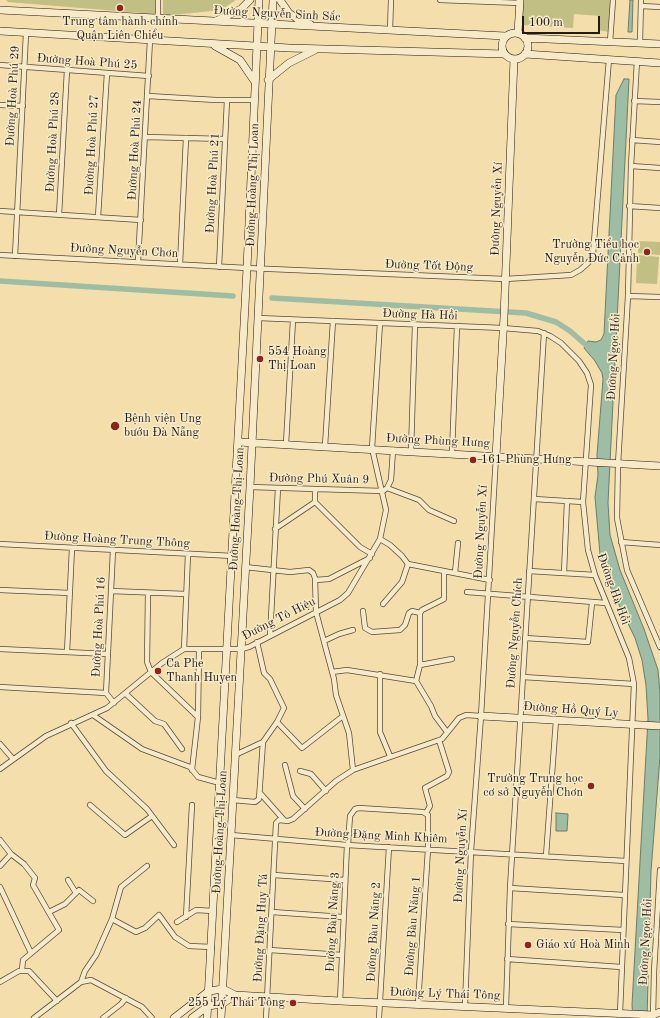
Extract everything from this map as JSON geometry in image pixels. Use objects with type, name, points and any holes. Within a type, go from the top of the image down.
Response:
[{"type":"main road","points":[[214,22],[241,9],[250,0]]},
{"type":"main road","name":"Đường Hoàng Thị Loan","points":[[207,1018],[233,556],[259,0]]},
{"type":"main road","name":"Đường Hoàng Thị Loan","points":[[221,1018],[250,487],[268,80],[273,0]]},
{"type":"main road","points":[[280,0],[289,13],[299,20],[317,27]]},
{"type":"main road","points":[[518,33],[520,2]]},
{"type":"main road","name":"Đường Nguyễn Sinh Sắc","points":[[0,10],[158,20],[505,36]]},
{"type":"main road","points":[[0,31],[270,47],[504,54],[514,59],[520,58],[525,54],[528,48],[526,38]]},
{"type":"main road","points":[[504,54],[501,43],[505,36],[518,33],[526,38],[660,44]]},
{"type":"main road","points":[[209,43],[228,52],[240,60],[256,82]]},
{"type":"main road","points":[[268,80],[288,63],[302,55],[321,48]]},
{"type":"main road","points":[[525,54],[660,63]]},
{"type":"main road","name":"Đường Nguyễn Xí","points":[[496,456],[504,328],[514,59]]},
{"type":"main road","name":"Đường Phùng Hưng","points":[[238,442],[372,448],[660,466]]},
{"type":"main road","name":"Đường Hồ Quý Ly","points":[[481,716],[660,726]]},
{"type":"main road","points":[[174,1018],[209,991],[223,989],[235,995],[222,1004],[208,1006],[192,1018]]},
{"type":"main road","name":"Đường Lý Thái Tông","points":[[235,995],[654,1015]]},
{"type":"street","points":[[158,0],[158,20]]},
{"type":"street","points":[[390,30],[391,0]]},
{"type":"street","points":[[440,0],[520,2]]},
{"type":"street","points":[[610,42],[613,0]]},
{"type":"street","points":[[640,43],[641,0]]},
{"type":"street","points":[[641,6],[660,8]]},
{"type":"street","name":"Đường Hoà Phú 29","points":[[15,256],[26,33]]},
{"type":"street","name":"Đường Hoà Phú 24","points":[[138,262],[146,137],[150,40]]},
{"type":"street","name":"Đường Tốt Động","points":[[260,269],[505,279],[571,274],[580,270],[588,263],[593,254],[609,59]]},
{"type":"street","name":"Đường Ngọc Hồi","points":[[637,61],[629,206],[628,296],[615,464],[618,518],[627,570],[660,646]]},
{"type":"street","name":"Đường Hoà Phú 25","points":[[0,65],[149,76]]},
{"type":"street","name":"Đường Hoà Phú 28","points":[[59,215],[67,70]]},
{"type":"street","name":"Đường Hoà Phú 27","points":[[98,217],[107,73]]},
{"type":"street","points":[[148,96],[255,100]]},
{"type":"street","name":"Đường Hoà Phú 21","points":[[219,267],[227,100]]},
{"type":"street","points":[[634,101],[660,102]]},
{"type":"street","points":[[0,105],[23,106]]},
{"type":"street","points":[[146,137],[225,139]]},
{"type":"street","points":[[180,264],[186,138]]},
{"type":"street","points":[[632,140],[660,142]]},
{"type":"street","points":[[631,166],[660,168]]},
{"type":"street","points":[[629,206],[660,208]]},
{"type":"street","points":[[0,211],[141,220]]},
{"type":"street","name":"Đường Nguyễn Chơn","points":[[0,255],[260,269]]},
{"type":"street","points":[[628,296],[660,297]]},
{"type":"street","name":"Đường Hà Hồi","points":[[258,318],[504,328],[544,333],[555,338],[566,347],[584,367],[590,380],[590,462],[583,502],[588,550],[595,575],[629,658],[634,684],[622,930],[621,967],[624,1013]]},
{"type":"street","points":[[286,444],[293,320]]},
{"type":"street","points":[[325,446],[333,321]]},
{"type":"street","name":"Đường Tô Hiệu","points":[[184,649],[241,649],[270,636],[348,593],[371,556],[380,540],[386,510],[385,489],[372,448],[380,323]]},
{"type":"street","points":[[411,451],[415,325]]},
{"type":"street","points":[[452,453],[457,326]]},
{"type":"street","name":"Đường Nguyễn Chích","points":[[506,1007],[510,888],[544,333]]},
{"type":"street","points":[[385,489],[391,480],[393,450]]},
{"type":"street","name":"Đường Nguyễn Xí","points":[[465,1006],[471,851],[490,580],[496,456]]},
{"type":"street","name":"Đường Phú Xuân 9","points":[[250,487],[385,489],[419,500],[429,510],[454,521]]},
{"type":"street","points":[[270,636],[272,570],[278,488]]},
{"type":"street","points":[[315,489],[315,502],[371,556],[329,578],[315,580]]},
{"type":"street","points":[[534,500],[583,502]]},
{"type":"street","points":[[564,573],[567,501]]},
{"type":"street","points":[[275,529],[315,502]]},
{"type":"street","points":[[380,540],[390,545],[408,564],[490,580]]},
{"type":"street","points":[[621,542],[660,545]]},
{"type":"street","points":[[455,573],[458,543]]},
{"type":"street","name":"Đường Hoàng Trung Thông","points":[[0,544],[233,556]]},
{"type":"street","points":[[66,652],[72,548]]},
{"type":"street","name":"Đường Hoà Phú 16","points":[[113,550],[106,693],[114,703]]},
{"type":"street","points":[[0,769],[46,736],[71,723],[107,708],[171,656],[184,649],[188,554]]},
{"type":"street","points":[[383,604],[402,582],[408,564]]},
{"type":"street","points":[[245,567],[290,572],[309,570],[313,573],[315,580],[316,612],[334,679],[336,695],[350,740],[351,763],[353,770]]},
{"type":"street","points":[[363,611],[365,628],[372,632],[400,630],[405,625],[409,613],[412,611],[420,613],[444,599],[444,571]]},
{"type":"street","points":[[529,571],[595,575]]},
{"type":"street","points":[[0,590],[70,593]]},
{"type":"street","points":[[111,591],[186,594]]},
{"type":"street","points":[[467,592],[489,595],[606,603]]},
{"type":"street","points":[[148,593],[147,662],[151,672],[198,717]]},
{"type":"street","points":[[525,638],[588,642],[592,603]]},
{"type":"street","points":[[420,613],[420,665],[416,681],[431,706],[434,716],[447,732]]},
{"type":"street","points":[[324,641],[339,634],[353,630]]},
{"type":"street","points":[[236,755],[263,742],[283,711],[283,704],[270,679],[264,673],[257,642]]},
{"type":"street","points":[[0,649],[108,654]]},
{"type":"street","points":[[192,770],[198,717],[199,649]]},
{"type":"street","points":[[420,665],[452,659]]},
{"type":"street","points":[[332,672],[347,670],[380,674],[416,681]]},
{"type":"street","points":[[380,674],[380,732],[390,756]]},
{"type":"street","points":[[523,677],[634,684]]},
{"type":"street","points":[[0,687],[106,693]]},
{"type":"street","points":[[126,694],[154,721],[164,724],[182,749]]},
{"type":"street","points":[[260,793],[284,820],[290,821],[336,781],[353,770],[439,740],[444,737],[463,716],[471,714],[481,716]]},
{"type":"street","points":[[93,715],[142,748],[190,767],[198,777],[220,783]]},
{"type":"street","points":[[277,722],[302,748],[343,716]]},
{"type":"street","points":[[546,856],[556,720]]},
{"type":"street","points":[[71,723],[106,771],[152,816],[174,846]]},
{"type":"street","name":"Đường Bàu Năng 1","points":[[418,1004],[428,849],[429,818],[426,813],[430,806],[425,788],[447,776],[449,772],[439,740]]},
{"type":"street","points":[[233,800],[254,802],[259,799],[263,742]]},
{"type":"street","points":[[0,744],[14,759]]},
{"type":"street","points":[[285,765],[293,796],[305,809]]},
{"type":"street","points":[[300,771],[311,774],[326,791]]},
{"type":"street","points":[[90,805],[125,835],[152,816]]},
{"type":"street","points":[[186,917],[192,805]]},
{"type":"street","name":"Đường Bàu Năng 3","points":[[340,1001],[345,880],[350,816],[355,809],[359,808],[390,809],[426,813]]},
{"type":"street","name":"Đường Đặng Huy Tá","points":[[266,1018],[276,838],[275,826],[278,821],[284,820]]},
{"type":"street","name":"Đường Đặng Minh Khiêm","points":[[231,835],[347,845],[512,853],[626,861]]},
{"type":"street","points":[[0,840],[11,854],[24,864],[35,878],[33,884],[59,930],[31,952],[22,962],[22,970]]},
{"type":"street","name":"Đường Bàu Năng 2","points":[[379,1018],[389,847]]},
{"type":"street","points":[[0,866],[11,854]]},
{"type":"street","points":[[81,982],[85,971],[96,955],[112,920],[121,887],[146,866]]},
{"type":"street","name":"Đường Ngọc Hồi","points":[[654,1015],[660,870]]},
{"type":"street","points":[[274,875],[345,880]]},
{"type":"street","points":[[68,880],[76,893]]},
{"type":"street","points":[[0,887],[31,952]]},
{"type":"street","points":[[510,888],[624,895]]},
{"type":"street","points":[[49,912],[65,904],[79,890],[93,901]]},
{"type":"street","points":[[177,922],[196,910],[213,911]]},
{"type":"street","points":[[272,912],[343,917]]},
{"type":"street","points":[[112,920],[136,932],[144,928],[159,915],[176,937],[189,946],[212,947]]},
{"type":"street","points":[[508,924],[622,930]]},
{"type":"street","points":[[270,950],[342,955]]},
{"type":"street","points":[[507,959],[621,967]]},
{"type":"street","points":[[0,982],[22,970],[32,973],[57,1001]]},
{"type":"street","points":[[34,1018],[81,982],[86,980],[95,981],[142,1007],[152,1018]]},
{"type":"street","points":[[103,1018],[122,1004],[126,998]]},
{"type":"shaded area","points":[[6,0],[157,0],[156,13],[154,14],[8,2]]},
{"type":"shaded area","points":[[163,0],[236,0],[221,10],[163,16]]},
{"type":"shaded area","points":[[522,0],[611,0],[609,32],[598,30],[600,16],[574,14],[573,28],[522,25]]},
{"type":"shaded area","points":[[630,0],[633,0],[632,32],[628,32]]},
{"type":"shaded area","points":[[624,79],[629,79],[608,503],[610,535],[620,570],[644,629],[658,670],[660,694],[660,757],[651,871],[647,1018],[633,1018],[632,1005],[648,719],[646,685],[642,660],[635,638],[608,582],[600,554],[595,497],[598,475],[597,455],[603,379],[602,373],[595,361],[584,348],[588,341],[596,342],[601,340],[604,334],[616,95]]},
{"type":"shaded area","points":[[638,241],[660,242],[660,255],[638,253]]},
{"type":"shaded area","points":[[637,255],[659,257],[657,284],[636,283]]},
{"type":"shaded area","points":[[556,813],[568,814],[567,831],[556,831]]},
{"type":"waterway","points":[[0,281],[233,296]]},
{"type":"waterway","points":[[272,298],[526,313],[556,322],[570,331],[586,345]]},
{"type":"place","name":"Trung tâm hành chính Quận Liên Chiểu","points":[[120,8]]},
{"type":"place","name":"Trường Tiểu học Nguyễn Đức Cảnh","points":[[647,252]]},
{"type":"place","name":"554 Hoàng Thị Loan","points":[[260,359]]},
{"type":"place","name":"Bệnh viện Ung bướu Đà Nẵng","points":[[115,426]]},
{"type":"place","name":"161 Phùng Hưng","points":[[473,460]]},
{"type":"place","name":"Ca Phe Thanh Huyen","points":[[158,671]]},
{"type":"place","name":"Trường Trung học cơ sở Nguyễn Chơn","points":[[591,786]]},
{"type":"place","name":"Giáo xứ Hoà Minh","points":[[528,945]]},
{"type":"place","name":"255 Lý Thái Tông","points":[[293,1003]]}]
